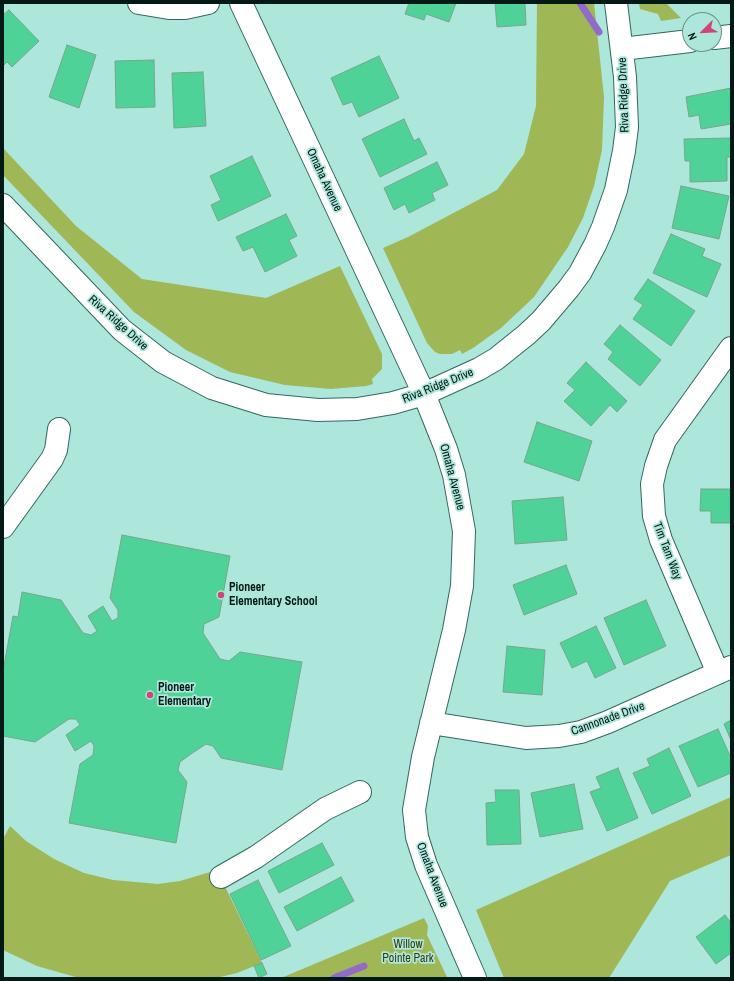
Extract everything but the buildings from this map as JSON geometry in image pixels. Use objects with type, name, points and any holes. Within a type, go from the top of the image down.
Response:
[{"type":"street","points":[[139,3],[169,8],[185,8],[208,3]]},
{"type":"street","name":"Omaha Avenue","points":[[241,3],[424,394],[446,449],[454,474],[464,531],[464,556],[459,604],[415,796],[414,810],[417,837],[426,865],[475,978]]},
{"type":"street","name":"Riva Ridge Drive","points":[[3,205],[122,330],[163,362],[212,388],[266,405],[318,410],[357,409],[393,403],[424,394],[463,378],[496,359],[512,347],[555,306],[580,273],[588,259],[603,228],[610,208],[624,151],[627,105],[616,3]]},
{"type":"street","points":[[622,49],[682,42]]},
{"type":"street","name":"Tim Tam Way","points":[[725,670],[661,540],[654,516],[652,484],[660,450],[668,435],[731,348]]},
{"type":"street","points":[[3,527],[52,459],[56,450],[59,429]]},
{"type":"street","name":"Cannonade Drive","points":[[431,723],[526,738],[559,736],[581,732],[608,722],[725,670]]},
{"type":"street","points":[[221,877],[256,857],[325,809],[360,792]]},
{"type":"green space","points":[[537,3],[594,3],[604,97],[602,150],[594,186],[583,218],[568,247],[534,297],[501,328],[473,348],[462,354],[460,350],[452,354],[440,354],[435,352],[427,343],[383,248],[408,237],[497,190],[524,154],[536,106]]},
{"type":"green space","points":[[639,3],[666,3],[681,18],[661,21],[658,14],[640,9]]},
{"type":"green space","points":[[3,148],[76,226],[142,279],[266,298],[340,266],[382,354],[382,369],[372,379],[373,384],[331,389],[285,385],[230,372],[186,350],[134,312],[3,175]]},
{"type":"green space","points":[[731,797],[731,855],[670,881],[609,978],[504,978],[476,910]]},
{"type":"green space","points":[[10,826],[26,841],[54,859],[84,873],[113,880],[158,884],[180,881],[217,870],[262,963],[237,973],[216,978],[79,978],[37,966],[5,951],[3,949],[3,839]]},
{"type":"green space","name":"Willow Pointe Park","points":[[424,918],[428,926],[427,935],[447,977],[446,978],[281,978]]},
{"type":"waterway","points":[[580,3],[599,32]]},
{"type":"waterway","points":[[334,978],[364,966]]},
{"type":"place","name":"Pioneer Elementary School","points":[[221,595]]},
{"type":"place","name":"Pioneer Elementary","points":[[150,695]]}]
